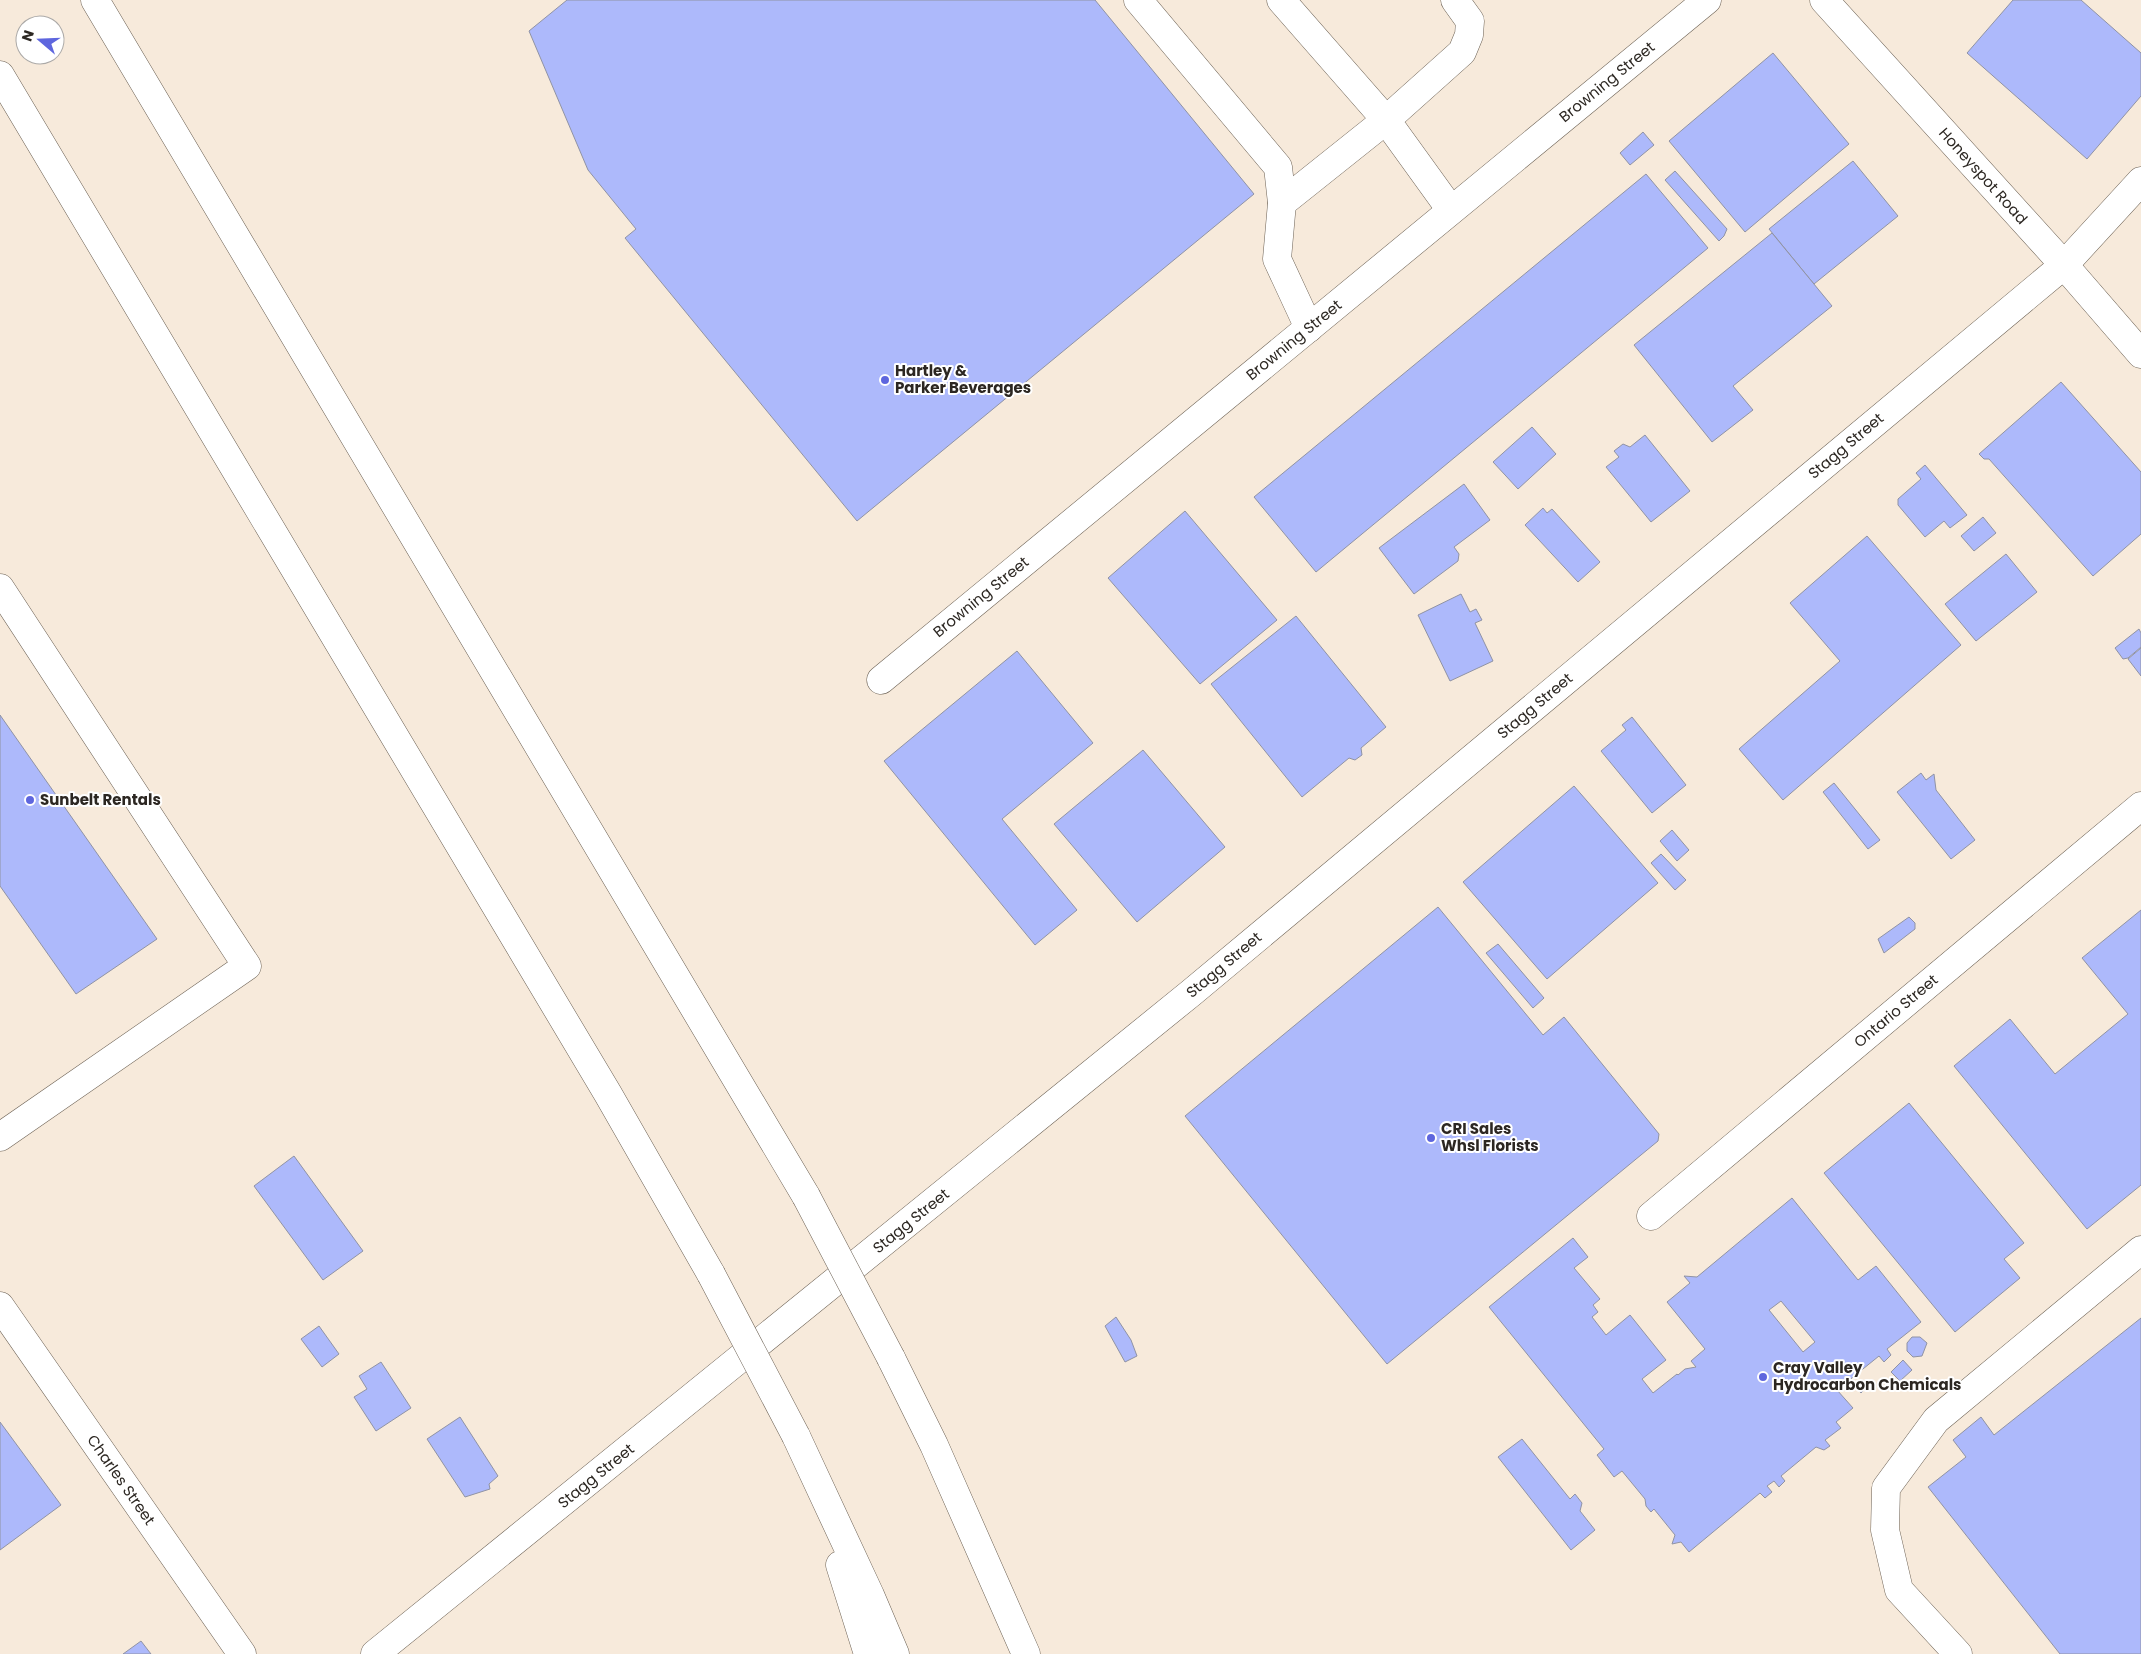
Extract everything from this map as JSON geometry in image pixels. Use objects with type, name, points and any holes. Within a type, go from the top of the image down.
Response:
[{"type":"main road","points":[[95,0],[806,1196],[891,1358],[938,1454],[1026,1654]]},
{"type":"main road","points":[[1138,0],[1278,167],[1282,203],[1277,259],[1309,328]]},
{"type":"main road","points":[[1281,0],[1386,120],[1451,210]]},
{"type":"main road","points":[[1282,203],[1386,120],[1462,52],[1469,36],[1470,21],[1454,0]]},
{"type":"main road","name":"Browning Street","points":[[881,680],[1707,0]]},
{"type":"main road","name":"Honeyspot Road","points":[[1824,0],[2064,264],[2141,354]]},
{"type":"main road","points":[[0,75],[598,1077],[711,1274],[796,1436],[870,1595],[895,1654]]},
{"type":"main road","name":"Stagg Street","points":[[375,1654],[1199,986],[2064,264],[2141,182]]},
{"type":"main road","points":[[0,588],[246,966],[0,1137]]},
{"type":"main road","name":"Ontario Street","points":[[1651,1216],[2141,806]]},
{"type":"main road","points":[[1958,1654],[1899,1590],[1885,1530],[1886,1488],[1936,1420],[2141,1250]]},
{"type":"main road","name":"Charles Street","points":[[0,1306],[242,1654]]},
{"type":"main road","points":[[808,1461],[868,1654]]},
{"type":"building","name":"Hartley & Parker Beverages","points":[[567,0],[1095,0],[1254,194],[857,521],[625,238],[636,229],[588,170],[529,31]]},
{"type":"building","points":[[2013,0],[2081,0],[2141,53],[2141,96],[2087,159],[1967,53]]},
{"type":"building","points":[[1773,53],[1849,144],[1745,232],[1669,141]]},
{"type":"building","points":[[1643,132],[1654,145],[1630,165],[1620,153]]},
{"type":"building","points":[[1853,161],[1898,216],[1814,284],[1769,229]]},
{"type":"building","points":[[1675,171],[1727,229],[1719,241],[1665,180]]},
{"type":"building","points":[[1646,174],[1708,248],[1316,572],[1254,497]]},
{"type":"building","points":[[1772,233],[1832,306],[1733,386],[1753,410],[1712,442],[1634,345]]},
{"type":"building","points":[[2061,382],[2141,472],[2141,534],[2093,576],[1989,459],[1984,459],[1979,454]]},
{"type":"building","points":[[1532,427],[1556,454],[1518,489],[1493,462]]},
{"type":"building","points":[[1645,435],[1690,491],[1651,522],[1606,467],[1619,457],[1614,451],[1623,444],[1630,447]]},
{"type":"building","points":[[1925,465],[1967,515],[1950,528],[1944,521],[1925,537],[1898,505],[1898,499],[1921,479],[1916,473]]},
{"type":"building","points":[[1464,484],[1490,520],[1454,547],[1459,554],[1458,561],[1414,594],[1379,548]]},
{"type":"building","points":[[1543,508],[1547,513],[1552,509],[1600,562],[1578,582],[1525,525]]},
{"type":"building","points":[[1185,511],[1277,620],[1200,684],[1108,578]]},
{"type":"building","points":[[1983,517],[1996,533],[1974,551],[1961,536]]},
{"type":"building","points":[[1867,536],[1961,645],[1783,800],[1739,749],[1840,661],[1790,603]]},
{"type":"building","points":[[2006,554],[2037,592],[1976,641],[1945,604]]},
{"type":"building","points":[[1461,594],[1470,612],[1476,609],[1482,620],[1475,623],[1493,661],[1450,681],[1418,615]]},
{"type":"building","points":[[1296,616],[1386,727],[1361,748],[1362,755],[1355,760],[1349,758],[1302,797],[1211,684]]},
{"type":"building","points":[[2139,629],[2141,633],[2141,647],[2128,658],[2123,659],[2115,648]]},
{"type":"building","points":[[2141,648],[2141,676],[2128,659]]},
{"type":"building","points":[[1017,651],[1093,743],[1002,819],[1077,910],[1035,945],[884,761]]},
{"type":"building","name":"Sunbelt Rentals","points":[[0,715],[157,939],[76,994],[0,886]]},
{"type":"building","points":[[1632,717],[1686,785],[1652,813],[1601,751],[1626,730],[1622,725]]},
{"type":"building","points":[[1143,750],[1225,847],[1137,922],[1054,824]]},
{"type":"building","points":[[1921,773],[1926,780],[1934,774],[1936,790],[1975,840],[1951,859],[1897,792]]},
{"type":"building","points":[[1834,783],[1880,840],[1868,849],[1823,792]]},
{"type":"building","points":[[1574,786],[1658,883],[1547,979],[1463,882]]},
{"type":"building","points":[[1672,830],[1689,850],[1677,861],[1660,841]]},
{"type":"building","points":[[1661,854],[1686,880],[1675,890],[1651,863]]},
{"type":"building","name":"CRI Sales Whsl Florists","points":[[1438,907],[1543,1035],[1564,1017],[1659,1134],[1658,1141],[1387,1364],[1185,1116]]},
{"type":"building","points":[[2141,910],[2141,1185],[2087,1229],[1954,1066],[2010,1019],[2055,1074],[2128,1014],[2082,958]]},
{"type":"building","points":[[1909,917],[1915,923],[1915,929],[1884,953],[1878,939]]},
{"type":"building","points":[[1498,944],[1544,998],[1533,1008],[1486,953]]},
{"type":"building","points":[[1909,1103],[2024,1243],[2004,1259],[2020,1278],[1955,1332],[1824,1173]]},
{"type":"building","points":[[294,1156],[363,1251],[323,1280],[254,1186]]},
{"type":"building","name":"Cray Valley Hydrocarbon Chemicals","points":[[1792,1198],[1858,1280],[1876,1266],[1921,1322],[1887,1349],[1891,1355],[1884,1362],[1879,1356],[1837,1390],[1853,1408],[1836,1422],[1841,1428],[1825,1440],[1830,1446],[1824,1450],[1816,1447],[1781,1476],[1785,1481],[1779,1487],[1774,1481],[1767,1486],[1772,1492],[1765,1498],[1760,1493],[1689,1552],[1681,1542],[1672,1544],[1675,1535],[1654,1509],[1651,1512],[1646,1506],[1645,1499],[1622,1471],[1614,1477],[1597,1455],[1604,1449],[1489,1307],[1573,1238],[1588,1257],[1574,1268],[1600,1299],[1593,1305],[1598,1312],[1592,1317],[1606,1335],[1630,1315],[1666,1360],[1642,1379],[1653,1393],[1685,1369],[1696,1367],[1691,1361],[1705,1349],[1667,1302],[1690,1283],[1684,1276],[1697,1277]],"holes":[[[1781,1301],[1815,1342],[1803,1352],[1769,1310]]]},
{"type":"building","points":[[1116,1317],[1131,1340],[1137,1356],[1125,1362],[1105,1326]]},
{"type":"building","points":[[2141,1318],[2141,1654],[2060,1654],[1928,1487],[1966,1457],[1953,1440],[1981,1417],[1994,1435]]},
{"type":"building","points":[[319,1326],[339,1354],[322,1367],[301,1339]]},
{"type":"building","points":[[1912,1337],[1920,1337],[1927,1343],[1922,1356],[1913,1357],[1907,1351],[1907,1343]]},
{"type":"building","points":[[1903,1360],[1912,1370],[1900,1381],[1891,1372]]},
{"type":"building","points":[[381,1362],[411,1408],[376,1431],[354,1397],[367,1389],[359,1376]]},
{"type":"building","points":[[1861,1380],[1867,1387],[1861,1393],[1855,1386]]},
{"type":"building","points":[[460,1417],[498,1476],[489,1484],[490,1489],[465,1497],[427,1439]]},
{"type":"building","points":[[0,1422],[61,1505],[0,1550]]},
{"type":"building","points":[[1522,1439],[1570,1499],[1575,1494],[1582,1503],[1580,1511],[1595,1530],[1571,1550],[1498,1457]]},
{"type":"building","points":[[141,1641],[151,1654],[123,1654]]},
{"type":"place","name":"Hartley & Parker Beverages","points":[[885,380]]},
{"type":"place","name":"Sunbelt Rentals","points":[[30,800]]},
{"type":"place","name":"CRI Sales Whsl Florists","points":[[1431,1138]]},
{"type":"place","name":"Cray Valley Hydrocarbon Chemicals","points":[[1763,1377]]}]
